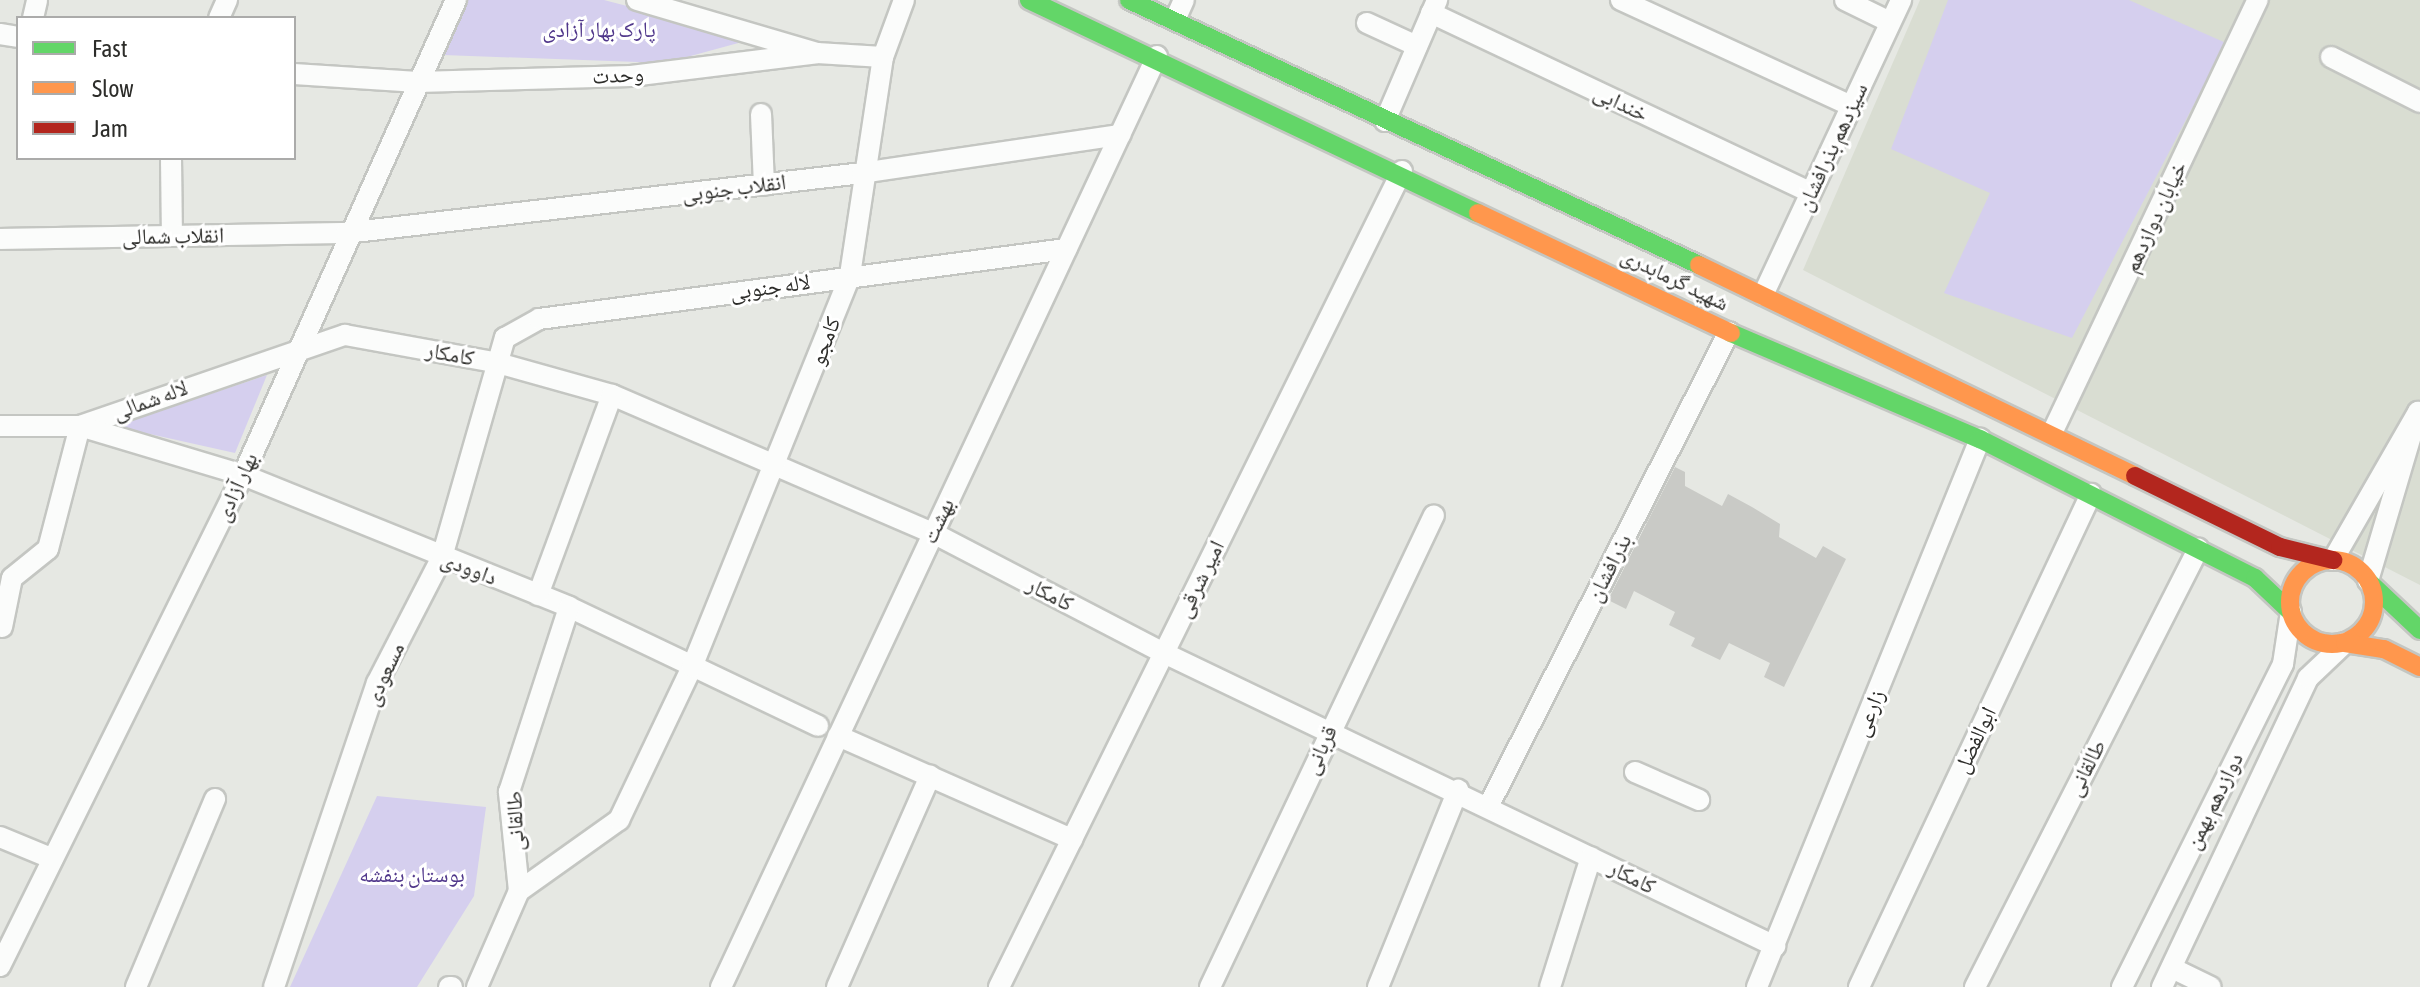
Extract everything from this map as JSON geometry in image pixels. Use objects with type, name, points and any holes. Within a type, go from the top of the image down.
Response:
[{"type":"main road","name":"شهید گرمابدری","points":[[1029,0],[1157,56],[1402,171],[1729,332],[1980,439],[2276,591],[2291,612]]},
{"type":"main road","name":"شهید گرمابدری","points":[[1129,0],[1763,295],[2052,433],[2280,547],[2333,560]]},
{"type":"main road","points":[[1157,56],[1175,20]]},
{"type":"main road","points":[[2420,630],[2368,581],[2333,560],[2299,575],[2291,612],[2315,641],[2384,649],[2420,667]]},
{"type":"main road","points":[[2345,643],[2370,619],[2368,581]]},
{"type":"street","name":"بهار آزادی","points":[[0,966],[243,475],[346,233],[456,0]]},
{"type":"street","name":"وحدت","points":[[637,0],[817,53]]},
{"type":"street","name":"کامجو","points":[[519,891],[619,820],[692,667],[779,464],[850,275],[862,173],[883,57],[904,0]]},
{"type":"street","points":[[1175,20],[1184,0]]},
{"type":"street","points":[[1621,0],[1851,106]]},
{"type":"street","points":[[1845,0],[1890,22]]},
{"type":"street","name":"سیزدهم بذرافشان","points":[[1763,295],[1901,0]]},
{"type":"street","name":"خیابان دوازدهم","points":[[2052,433],[2258,0]]},
{"type":"street","points":[[1385,121],[1434,7]]},
{"type":"street","name":"خندابی","points":[[1434,7],[1811,193]]},
{"type":"street","points":[[1367,23],[1417,46]]},
{"type":"street","name":"وحدت","points":[[296,74],[418,82],[631,76],[817,53],[883,57]]},
{"type":"street","name":"بهشت","points":[[721,987],[1157,56]]},
{"type":"street","points":[[2331,57],[2420,102]]},
{"type":"street","points":[[761,114],[764,185]]},
{"type":"street","name":"انقلاب جنوبی","points":[[346,233],[862,173],[1120,135]]},
{"type":"street","points":[[171,160],[172,236]]},
{"type":"street","name":"امیر شرقی","points":[[999,987],[1402,171]]},
{"type":"street","name":"انقلاب شمالی","points":[[0,239],[346,233]]},
{"type":"street","name":"لاله جنوبی","points":[[494,362],[505,338],[539,319],[850,275],[1066,249]]},
{"type":"street","name":"بذرافشان","points":[[1490,803],[1729,332]]},
{"type":"street","name":"کامکار","points":[[296,347],[345,335],[494,362],[612,395],[779,464],[933,533],[1164,653],[1490,803],[1591,857],[1775,946]]},
{"type":"street","name":"لاله شمالی","points":[[0,426],[80,426],[296,347]]},
{"type":"street","name":"مسعودی","points":[[274,987],[377,683],[442,557],[494,362]]},
{"type":"street","points":[[538,595],[612,395]]},
{"type":"street","points":[[2333,560],[2419,410]]},
{"type":"street","points":[[2368,581],[2419,410]]},
{"type":"street","points":[[2,627],[12,578],[48,549],[80,426]]},
{"type":"street","name":"داوودی","points":[[80,426],[243,475],[569,607],[818,726]]},
{"type":"street","name":"زارعی","points":[[1757,987],[1980,439]]},
{"type":"street","name":"ابوالفضل","points":[[1859,987],[2091,494]]},
{"type":"street","name":"قربانی","points":[[1210,987],[1434,515]]},
{"type":"street","name":"طالقانی","points":[[1975,987],[2198,549]]},
{"type":"street","name":"طالقانی","points":[[477,987],[519,891],[509,792],[569,607]]},
{"type":"street","name":"دوازدهم بهمن","points":[[2122,987],[2283,664],[2291,612]]},
{"type":"street","name":"دوازدهم بهمن","points":[[2162,987],[2308,678],[2345,643]]},
{"type":"street","points":[[838,736],[1072,839]]},
{"type":"street","points":[[1635,772],[1699,800]]},
{"type":"street","points":[[837,987],[930,776]]},
{"type":"street","points":[[1378,987],[1458,790]]},
{"type":"street","points":[[136,987],[215,799]]},
{"type":"street","points":[[0,837],[53,859]]},
{"type":"street","points":[[1550,987],[1591,857]]},
{"type":"street","points":[[2172,968],[2211,987]]},
{"type":"shaded area","points":[[1920,0],[2420,0],[2420,585],[1803,270]]},
{"type":"green space","name":"پارک بهار آزادی","points":[[468,0],[604,0],[753,39],[665,63],[443,55]]},
{"type":"green space","points":[[1948,0],[2129,0],[2226,43],[2072,338],[1944,293],[1990,193],[1891,149]]},
{"type":"green space","points":[[267,375],[235,453],[114,426]]},
{"type":"green space","name":"بوستان بنفشه","points":[[377,796],[486,807],[474,896],[417,987],[290,987]]},
{"type":"building","points":[[1675,467],[1685,472],[1685,486],[1722,506],[1728,494],[1752,507],[1780,524],[1779,537],[1816,558],[1823,546],[1846,559],[1784,687],[1764,677],[1770,663],[1729,643],[1720,660],[1691,646],[1695,638],[1669,625],[1675,612],[1634,591],[1626,609],[1608,600]]},
{"type":"traffic: fast","points":[[1029,0],[1478,213]]},
{"type":"traffic: fast","points":[[1129,0],[1699,265]]},
{"type":"traffic: fast","points":[[1731,333],[1980,439],[2255,578],[2291,612]]},
{"type":"traffic: fast","points":[[2369,582],[2420,630]]},
{"type":"traffic: slow","points":[[1478,213],[1731,333]]},
{"type":"traffic: slow","points":[[1699,265],[2135,476]]},
{"type":"traffic: slow","points":[[2332,560],[2355,567],[2367,579],[2374,602],[2367,625],[2355,637],[2332,644],[2309,637],[2297,625],[2290,602],[2297,579],[2309,567],[2332,560]]},
{"type":"traffic: slow","points":[[2345,643],[2384,649],[2420,667]]},
{"type":"traffic: jam","points":[[2135,476],[2280,547],[2333,560]]}]
